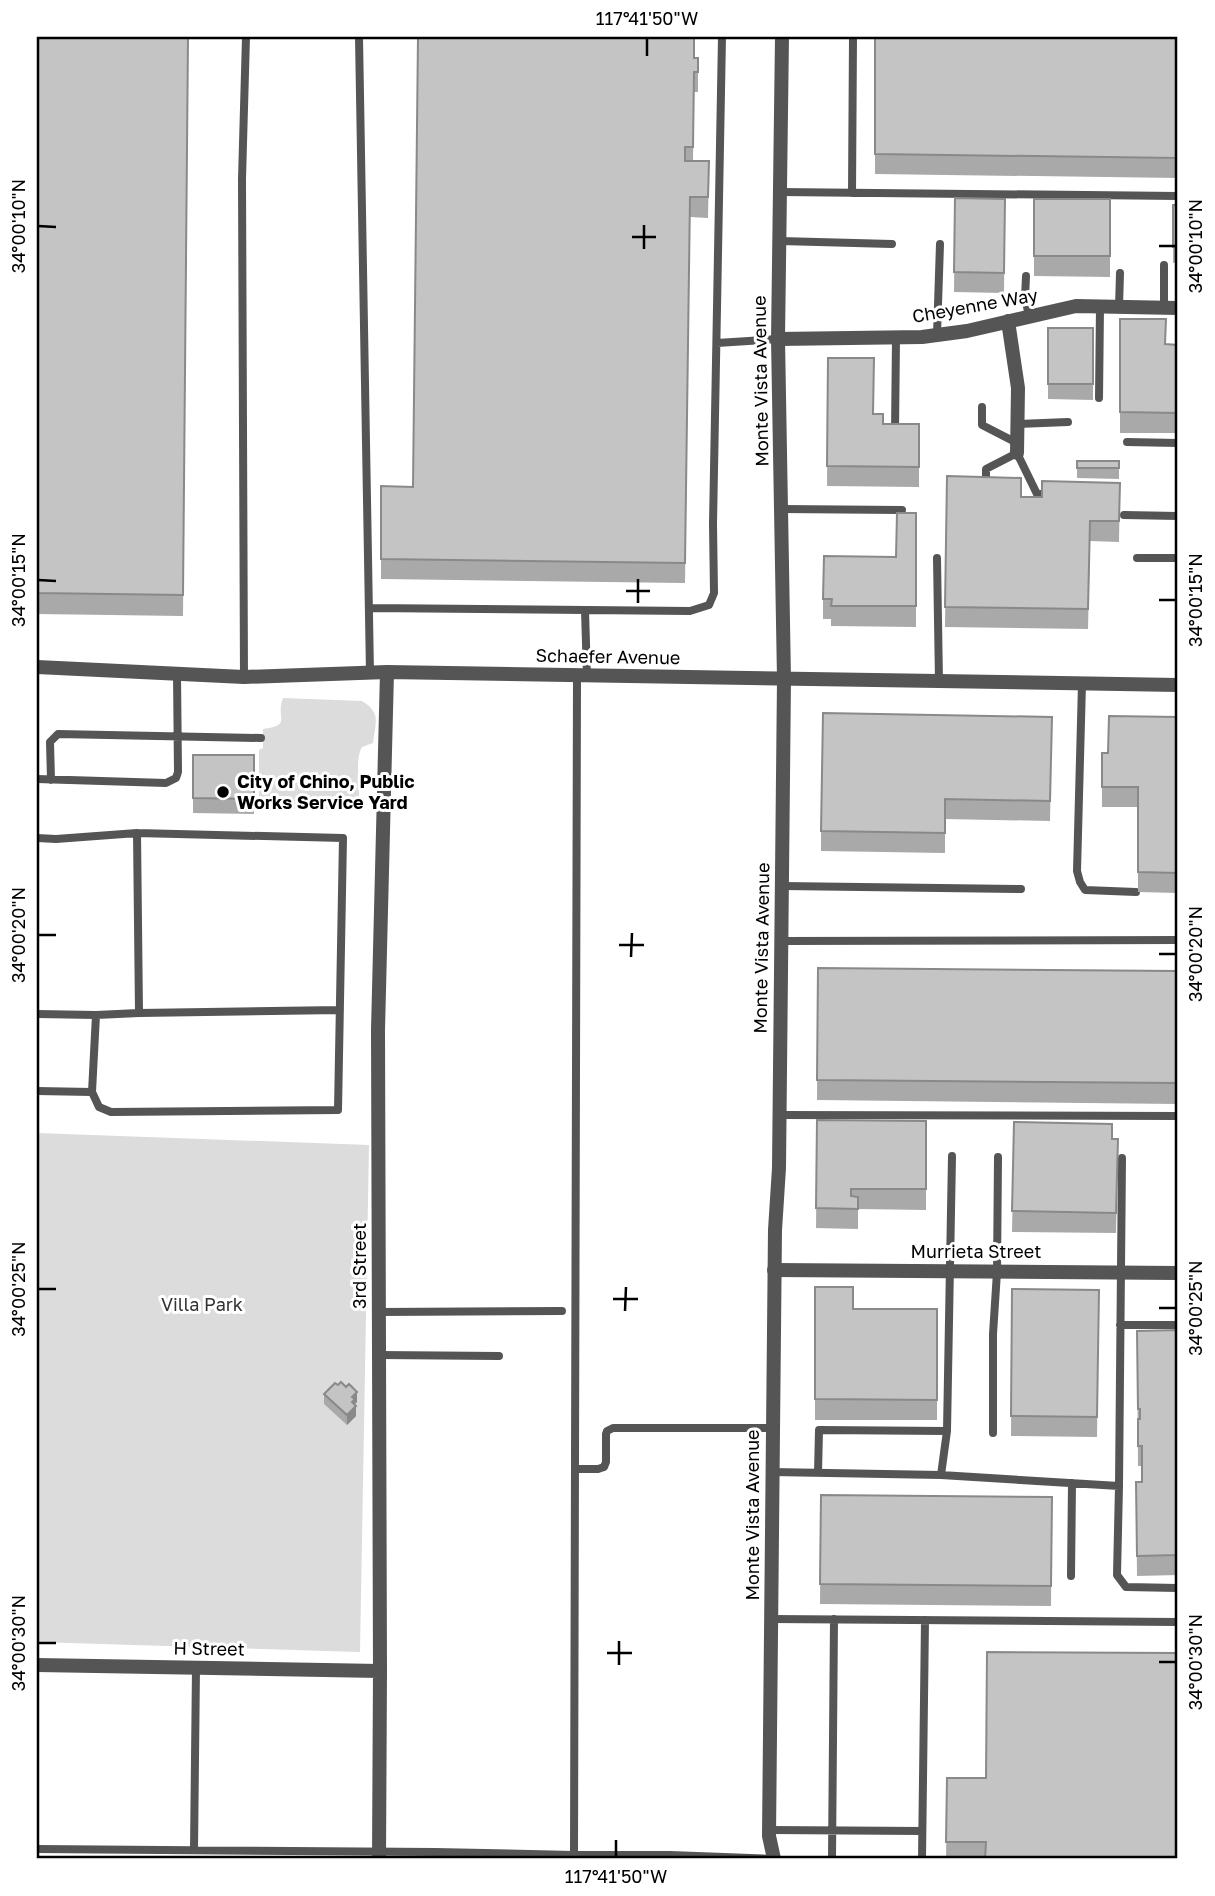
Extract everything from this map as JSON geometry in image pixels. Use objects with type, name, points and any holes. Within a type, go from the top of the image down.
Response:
[{"type":"street","name":"Monte Vista Avenue","points":[[774,1859],[769,1830],[774,1270],[780,1115],[784,679],[778,339],[782,37]]},
{"type":"street","name":"Cheyenne Way","points":[[778,339],[937,335],[967,331],[1076,306],[1171,308]]},
{"type":"street","points":[[1008,321],[1018,388],[1017,448]]},
{"type":"street","name":"Schaefer Avenue","points":[[37,667],[244,677],[387,672],[1178,685]]},
{"type":"street","name":"3rd Street","points":[[379,1855],[378,1030],[387,672]]},
{"type":"street","name":"Murrieta Street","points":[[774,1270],[1178,1273]]},
{"type":"street","name":"H Street","points":[[37,1665],[380,1671]]},
{"type":"lane","points":[[244,677],[242,179],[246,37]]},
{"type":"lane","points":[[359,37],[370,673]]},
{"type":"lane","points":[[369,608],[690,611],[709,605],[714,593],[722,37]]},
{"type":"lane","points":[[852,193],[853,37]]},
{"type":"lane","points":[[780,192],[1178,195]]},
{"type":"lane","points":[[779,241],[892,244]]},
{"type":"lane","points":[[937,335],[940,244]]},
{"type":"lane","points":[[1164,265],[1171,308]]},
{"type":"lane","points":[[1119,273],[1119,307]]},
{"type":"lane","points":[[1026,276],[1029,316]]},
{"type":"lane","points":[[1099,398],[1100,307]]},
{"type":"lane","points":[[895,442],[896,338]]},
{"type":"lane","points":[[717,343],[778,339]]},
{"type":"lane","points":[[982,407],[982,425],[1017,448],[1037,494],[1065,494]]},
{"type":"lane","points":[[1017,424],[1068,422]]},
{"type":"lane","points":[[1127,442],[1178,443]]},
{"type":"lane","points":[[986,492],[986,469],[1017,448]]},
{"type":"lane","points":[[781,509],[902,510]]},
{"type":"lane","points":[[1124,515],[1178,516]]},
{"type":"lane","points":[[937,558],[939,682]]},
{"type":"lane","points":[[1137,558],[1178,558]]},
{"type":"lane","points":[[576,1856],[575,1469],[584,610]]},
{"type":"lane","points":[[37,779],[166,783],[176,778],[177,674]]},
{"type":"lane","points":[[1082,684],[1077,871],[1085,890],[1136,892]]},
{"type":"lane","points":[[51,780],[50,742],[58,734],[261,738]]},
{"type":"lane","points":[[37,838],[136,833],[343,838],[338,1110],[147,1113],[111,1112],[99,1108],[92,1092],[96,1015]]},
{"type":"lane","points":[[136,833],[139,1013]]},
{"type":"lane","points":[[782,886],[1021,889]]},
{"type":"lane","points":[[781,941],[1178,940]]},
{"type":"lane","points":[[37,1014],[340,1010]]},
{"type":"lane","points":[[37,1091],[92,1092]]},
{"type":"lane","points":[[780,1115],[1178,1116]]},
{"type":"lane","points":[[941,1475],[947,1431],[952,1156]]},
{"type":"lane","points":[[993,1433],[998,1157]]},
{"type":"lane","points":[[1122,1158],[1117,1575],[1126,1587],[1178,1588]]},
{"type":"lane","points":[[379,1312],[562,1311]]},
{"type":"lane","points":[[936,1312],[949,1313]]},
{"type":"lane","points":[[1121,1325],[1178,1325]]},
{"type":"lane","points":[[379,1355],[499,1356]]},
{"type":"lane","points":[[575,1469],[604,1467],[606,1434],[613,1428],[773,1428]]},
{"type":"lane","points":[[818,1473],[819,1430],[947,1431]]},
{"type":"lane","points":[[772,1472],[941,1475],[1119,1486]]},
{"type":"lane","points":[[1071,1576],[1072,1483]]},
{"type":"lane","points":[[771,1619],[1178,1622]]},
{"type":"lane","points":[[832,1859],[834,1619]]},
{"type":"lane","points":[[922,1859],[925,1620]]},
{"type":"lane","points":[[194,1850],[196,1668]]},
{"type":"lane","points":[[769,1830],[922,1831]]},
{"type":"lane","points":[[37,1849],[379,1855],[670,1855],[774,1859]]},
{"type":"green space","points":[[283,698],[362,701],[375,714],[373,743],[362,747],[359,753],[359,800],[354,809],[259,808],[259,750],[263,748],[263,729],[280,723]]},
{"type":"green space","name":"Villa Park","points":[[37,1133],[369,1145],[360,1652],[37,1642]]},
{"type":"building","points":[[37,37],[188,37],[183,595],[37,593]]},
{"type":"building","points":[[418,37],[694,37],[694,58],[698,58],[698,72],[694,72],[693,147],[685,147],[685,161],[709,161],[708,197],[690,197],[685,563],[381,559],[381,486],[413,487]]},
{"type":"building","points":[[875,37],[1178,37],[1178,158],[875,154]]},
{"type":"building","points":[[955,198],[1005,199],[1004,273],[954,272]]},
{"type":"building","points":[[1034,199],[1110,199],[1110,256],[1034,256]]},
{"type":"building","points":[[1173,205],[1178,205],[1178,247],[1173,247]]},
{"type":"building","points":[[1120,319],[1166,319],[1165,344],[1178,345],[1178,413],[1120,412]]},
{"type":"building","points":[[1048,328],[1093,328],[1093,384],[1048,384]]},
{"type":"building","points":[[828,358],[874,358],[873,414],[883,414],[883,424],[919,424],[919,467],[827,466]]},
{"type":"building","points":[[1077,461],[1119,461],[1119,468],[1077,468]]},
{"type":"building","points":[[947,476],[1021,478],[1021,497],[1042,497],[1042,481],[1120,483],[1119,521],[1090,521],[1088,609],[945,607]]},
{"type":"building","points":[[897,513],[916,513],[916,606],[831,606],[832,599],[823,599],[824,556],[896,557]]},
{"type":"building","points":[[823,713],[1052,717],[1050,801],[945,799],[945,833],[821,831]]},
{"type":"building","points":[[1109,716],[1178,717],[1178,873],[1138,872],[1138,787],[1102,787],[1102,753],[1108,753]]},
{"type":"building","name":"City of Chino, Public Works Service Yard","points":[[193,755],[254,755],[254,799],[193,798]]},
{"type":"building","points":[[818,968],[1178,971],[1178,1083],[817,1080]]},
{"type":"building","points":[[817,1120],[926,1121],[926,1189],[851,1189],[851,1196],[858,1197],[858,1209],[816,1208]]},
{"type":"building","points":[[1014,1122],[1112,1124],[1112,1139],[1118,1139],[1116,1213],[1012,1211]]},
{"type":"building","points":[[815,1287],[853,1287],[853,1309],[937,1309],[937,1400],[815,1399]]},
{"type":"building","points":[[1012,1289],[1099,1290],[1097,1417],[1011,1416]]},
{"type":"building","points":[[1178,1330],[1178,1555],[1137,1556],[1136,1482],[1142,1482],[1142,1446],[1138,1446],[1140,1409],[1137,1331]]},
{"type":"building","points":[[341,1382],[346,1387],[349,1384],[357,1392],[352,1397],[356,1406],[347,1415],[324,1394],[335,1383],[338,1385]]},
{"type":"building","points":[[821,1495],[1052,1497],[1051,1586],[820,1584]]},
{"type":"building","points":[[987,1652],[1178,1653],[1178,1859],[985,1859],[986,1842],[946,1842],[947,1778],[986,1778]]},
{"type":"place","name":"City of Chino, Public Works Service Yard","points":[[223,792]]}]
